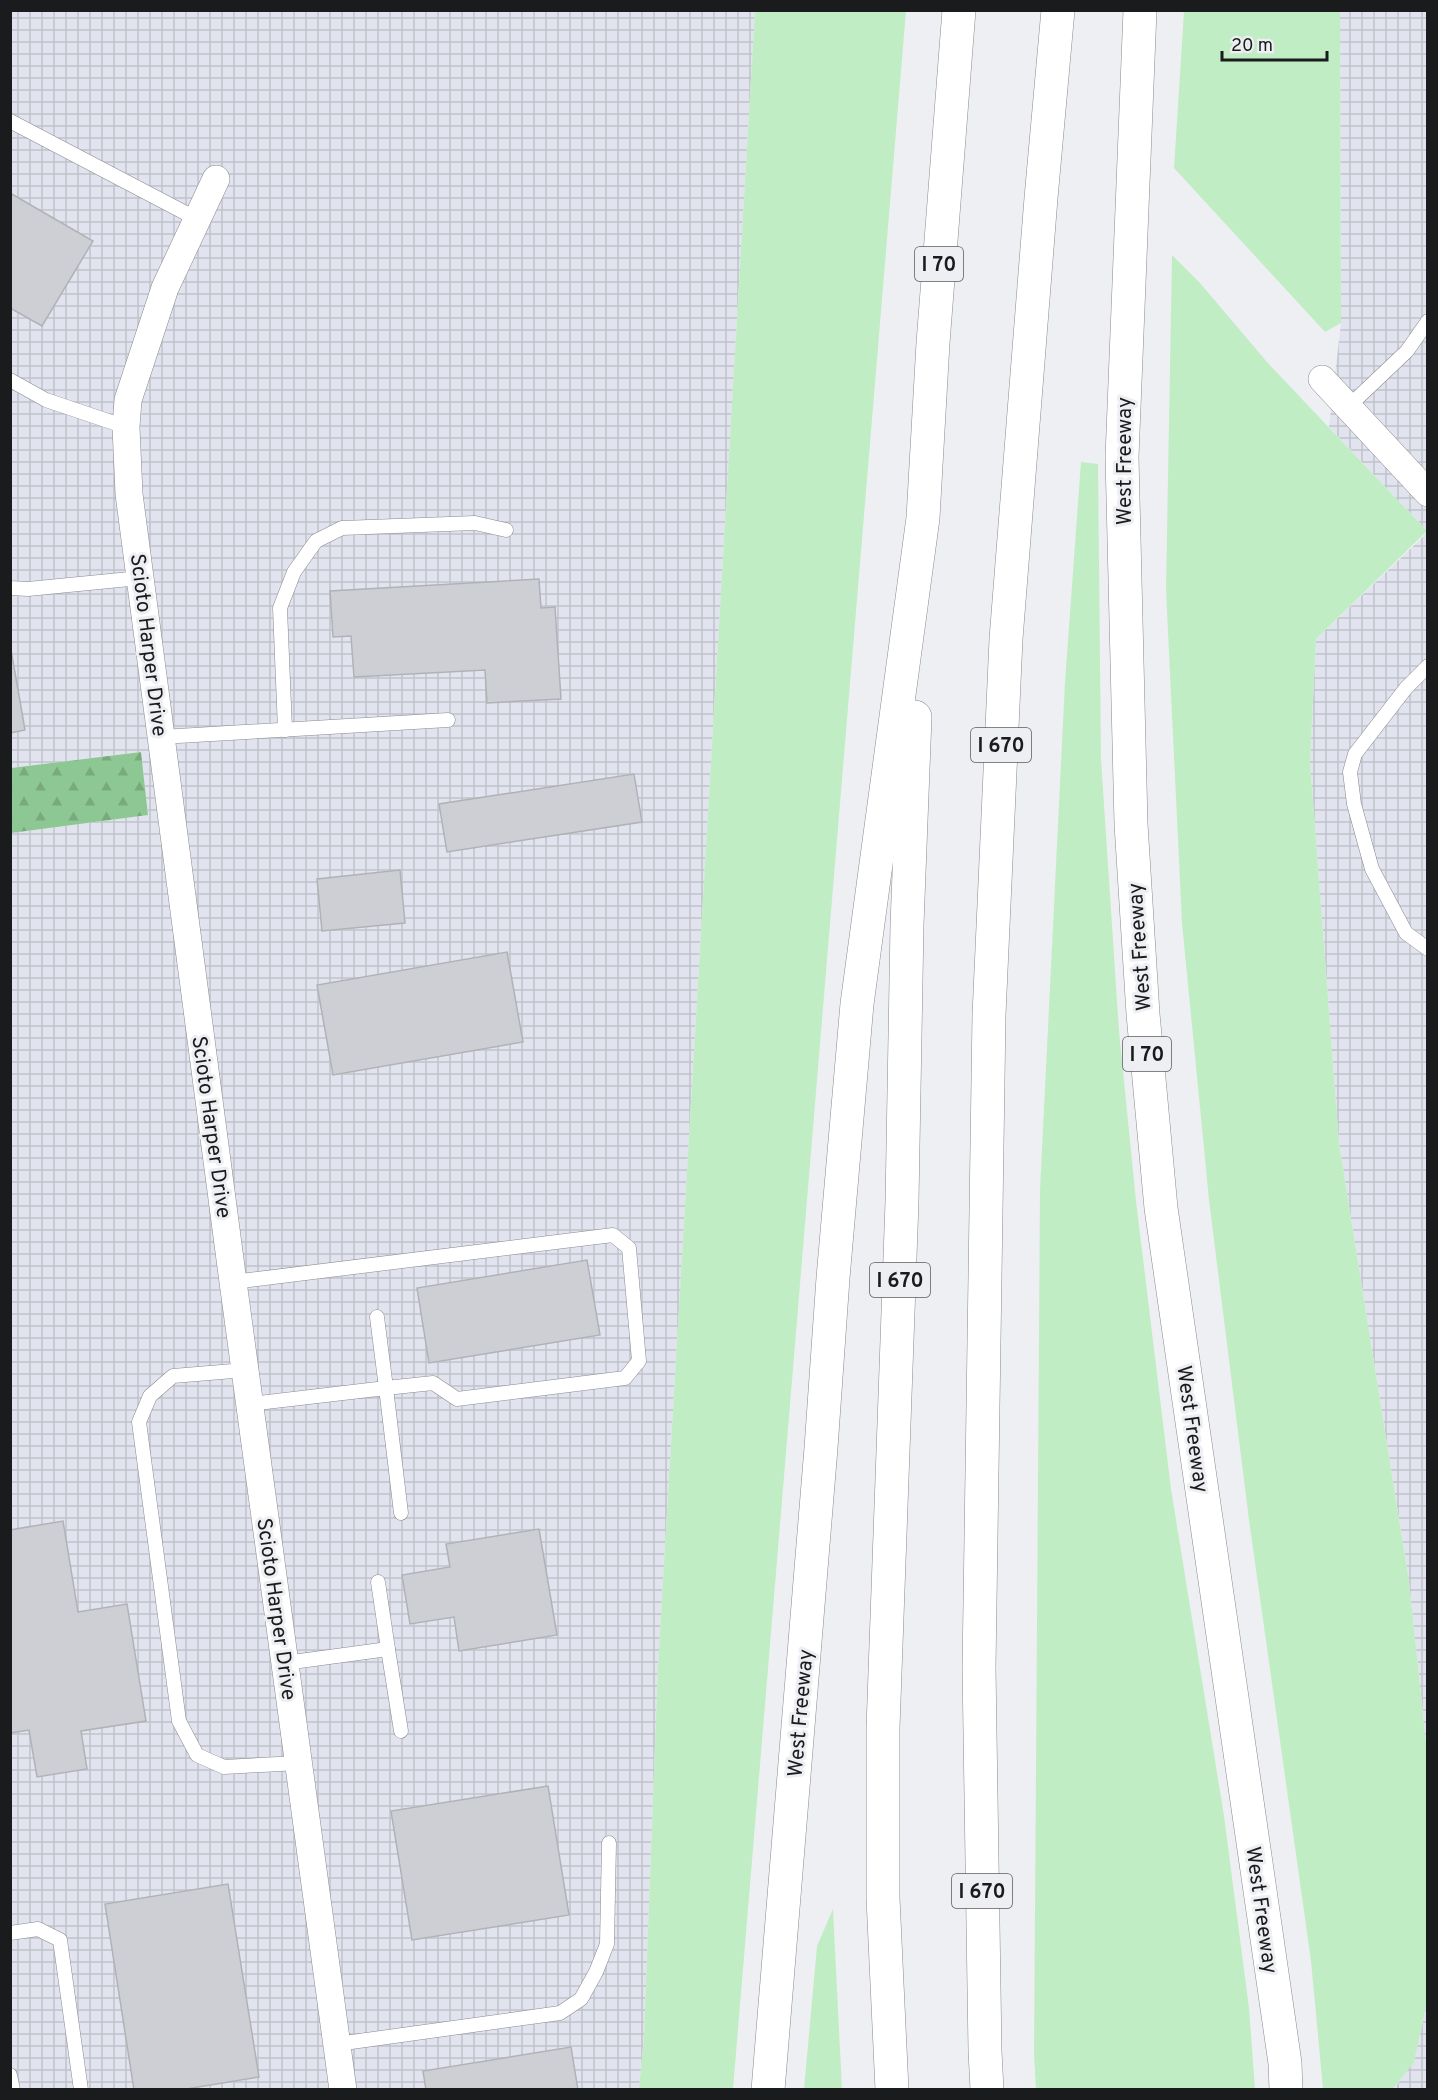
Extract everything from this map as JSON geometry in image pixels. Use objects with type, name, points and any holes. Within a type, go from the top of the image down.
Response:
[{"type":"highway","name":"West Freeway","points":[[768,2090],[833,1278],[858,1004],[923,518],[933,343],[959,10]]},
{"type":"highway","name":"I 670","points":[[987,2090],[979,1668],[989,1015],[1006,639],[1058,10]]},
{"type":"highway","name":"West Freeway","points":[[1140,10],[1122,457],[1131,824],[1143,1014],[1161,1208],[1285,2063],[1286,2090]]},
{"type":"highway","name":"I 670","points":[[892,2090],[883,1898],[884,1728],[902,1202],[907,925],[923,518]]},
{"type":"street","name":"Scioto Harper Drive","points":[[216,179],[165,288],[128,400],[126,427],[129,494],[343,2090]]},
{"type":"street","points":[[1322,379],[1428,494]]},
{"type":"lane","points":[[10,121],[197,219]]},
{"type":"lane","points":[[1348,407],[1407,351],[1428,321]]},
{"type":"lane","points":[[10,380],[46,400],[126,427]]},
{"type":"lane","points":[[285,730],[280,608],[294,572],[316,541],[342,528],[475,523],[506,530]]},
{"type":"lane","points":[[10,588],[28,589],[140,578]]},
{"type":"lane","points":[[1428,666],[1406,688],[1355,753],[1350,772],[1354,804],[1372,869],[1406,933],[1428,949]]},
{"type":"lane","points":[[161,737],[448,720]]},
{"type":"lane","points":[[233,1282],[613,1235],[629,1248],[639,1361],[625,1378],[457,1399],[433,1383],[250,1404]]},
{"type":"lane","points":[[377,1317],[401,1513]]},
{"type":"lane","points":[[245,1370],[173,1376],[150,1396],[139,1422],[179,1721],[197,1755],[225,1767],[298,1763]]},
{"type":"lane","points":[[378,1582],[400,1731]]},
{"type":"lane","points":[[285,1663],[388,1650]]},
{"type":"lane","points":[[337,2044],[560,2013],[580,1999],[596,1972],[607,1944],[609,1843]]},
{"type":"lane","points":[[10,1933],[38,1929],[60,1940],[81,2090]]},
{"type":"lane","points":[[10,2074],[13,2090]]},
{"type":"shaded area","points":[[11,11],[755,11],[658,1666],[644,2037],[639,2089],[11,2089],[10,833],[148,815],[141,752],[11,768]]},
{"type":"shaded area","points":[[1340,11],[1427,11],[1427,531],[1329,427],[1341,323]]},
{"type":"shaded area","points":[[1427,533],[1427,1752],[1409,1582],[1339,1143],[1310,762],[1316,639]]},
{"type":"shaded area","points":[[1427,2002],[1427,2089],[1393,2090],[1414,2061]]},
{"type":"green space","points":[[755,11],[906,11],[733,2089],[639,2089],[644,2037],[658,1666]]},
{"type":"green space","points":[[1184,11],[1340,11],[1341,323],[1325,332],[1174,168]]},
{"type":"green space","points":[[1172,255],[1200,283],[1267,362],[1427,531],[1316,639],[1310,762],[1339,1143],[1409,1582],[1427,1752],[1427,2002],[1414,2062],[1393,2089],[1323,2089],[1311,1961],[1249,1520],[1209,1200],[1182,923],[1166,590]]},
{"type":"green space","points":[[1081,462],[1098,464],[1101,759],[1119,1031],[1136,1201],[1171,1489],[1224,1816],[1249,2008],[1255,2089],[1036,2089],[1034,2055],[1040,1190],[1065,682]]},
{"type":"green space","points":[[141,752],[148,815],[11,833],[11,768]]},
{"type":"green space","points":[[833,1909],[842,2089],[804,2089],[817,1946]]},
{"type":"building","points":[[10,193],[93,241],[42,326],[10,308]]},
{"type":"building","points":[[539,579],[541,608],[555,607],[561,699],[487,703],[485,670],[354,677],[351,636],[333,637],[330,591]]},
{"type":"building","points":[[10,644],[25,730],[10,733]]},
{"type":"building","points":[[634,774],[642,822],[447,852],[439,804]]},
{"type":"building","points":[[400,870],[405,923],[322,931],[317,879]]},
{"type":"building","points":[[507,952],[523,1042],[333,1075],[317,985]]},
{"type":"building","points":[[587,1260],[600,1335],[429,1363],[417,1288]]},
{"type":"building","points":[[63,1521],[78,1612],[127,1604],[146,1721],[81,1731],[87,1769],[37,1777],[29,1730],[10,1733],[10,1530]]},
{"type":"building","points":[[539,1529],[557,1635],[459,1651],[454,1617],[410,1624],[402,1575],[450,1567],[446,1544]]},
{"type":"building","points":[[548,1786],[569,1915],[412,1940],[391,1811]]},
{"type":"building","points":[[228,1884],[259,2077],[180,2090],[134,2090],[105,1904]]},
{"type":"building","points":[[571,2047],[578,2090],[426,2090],[423,2071]]}]
